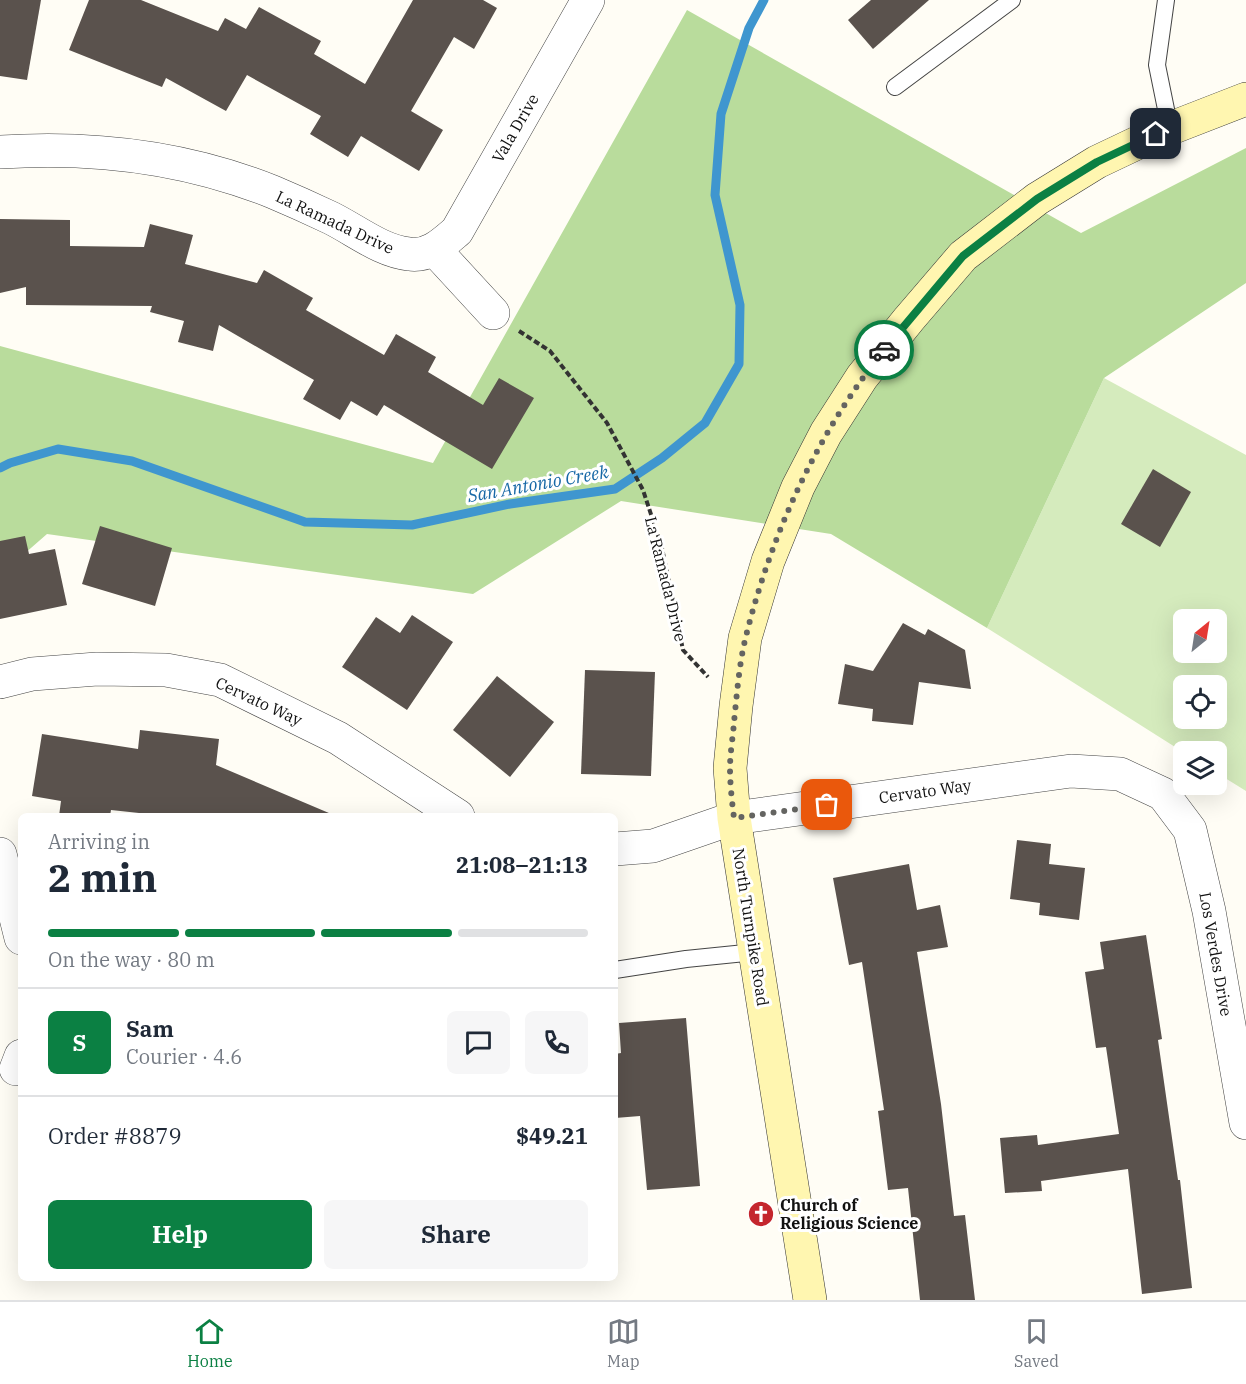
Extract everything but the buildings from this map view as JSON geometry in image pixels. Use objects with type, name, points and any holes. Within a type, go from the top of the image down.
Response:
[{"type":"main road","name":"North Turnpike Road","points":[[810,1300],[734,818],[730,768],[745,638],[768,561],[798,487],[826,433],[862,377],[963,256],[1037,199],[1097,162],[1170,129],[1246,99]]},
{"type":"street","name":"Vala Drive","points":[[435,250],[457,231],[588,0]]},
{"type":"street","name":"La Ramada Drive","points":[[0,152],[71,150],[118,153],[172,161],[272,192],[332,218],[392,251],[413,255],[435,250]]},
{"type":"street","points":[[435,250],[493,313]]},
{"type":"street","name":"Cervato Way","points":[[0,682],[32,674],[97,669],[166,670],[220,680],[338,738],[453,813]]},
{"type":"street","name":"Cervato Way","points":[[618,849],[653,846],[734,818],[1071,771],[1120,774],[1163,794]]},
{"type":"street","name":"Los Verdes Drive","points":[[1163,794],[1190,830],[1198,860],[1246,1122]]},
{"type":"street","points":[[0,854],[18,926]]},
{"type":"lane","points":[[895,87],[1012,0]]},
{"type":"lane","points":[[1166,0],[1157,65],[1170,129]]},
{"type":"lane","points":[[618,970],[686,959],[755,952]]},
{"type":"path","name":"La Ramada Drive","points":[[493,313],[550,351],[607,423],[643,490],[662,548],[683,650],[736,706]]},
{"type":"green space","points":[[687,10],[1081,233],[1246,148],[1246,283],[1104,378],[987,628],[831,534],[621,501],[473,594],[47,534],[0,575],[0,346],[433,463]]},
{"type":"green space","points":[[1104,378],[1246,455],[1246,791],[1227,779],[1227,741],[1173,741],[1173,746],[987,628]]},
{"type":"waterway","name":"San Antonio Creek","points":[[0,468],[58,449],[132,461],[305,522],[412,525],[510,504],[615,489],[662,458],[705,423],[739,364],[740,305],[715,195],[721,114],[749,28],[764,0]]},
{"type":"way so far","points":[[827,805],[734,818],[730,768],[736,706],[745,638],[768,561],[798,487],[826,433],[862,377],[884,350]]},
{"type":"place","name":"Church of Religious Science","points":[[761,1214]]},
{"type":"route","points":[[884,350],[963,256],[1037,199],[1097,162],[1156,134]]}]
